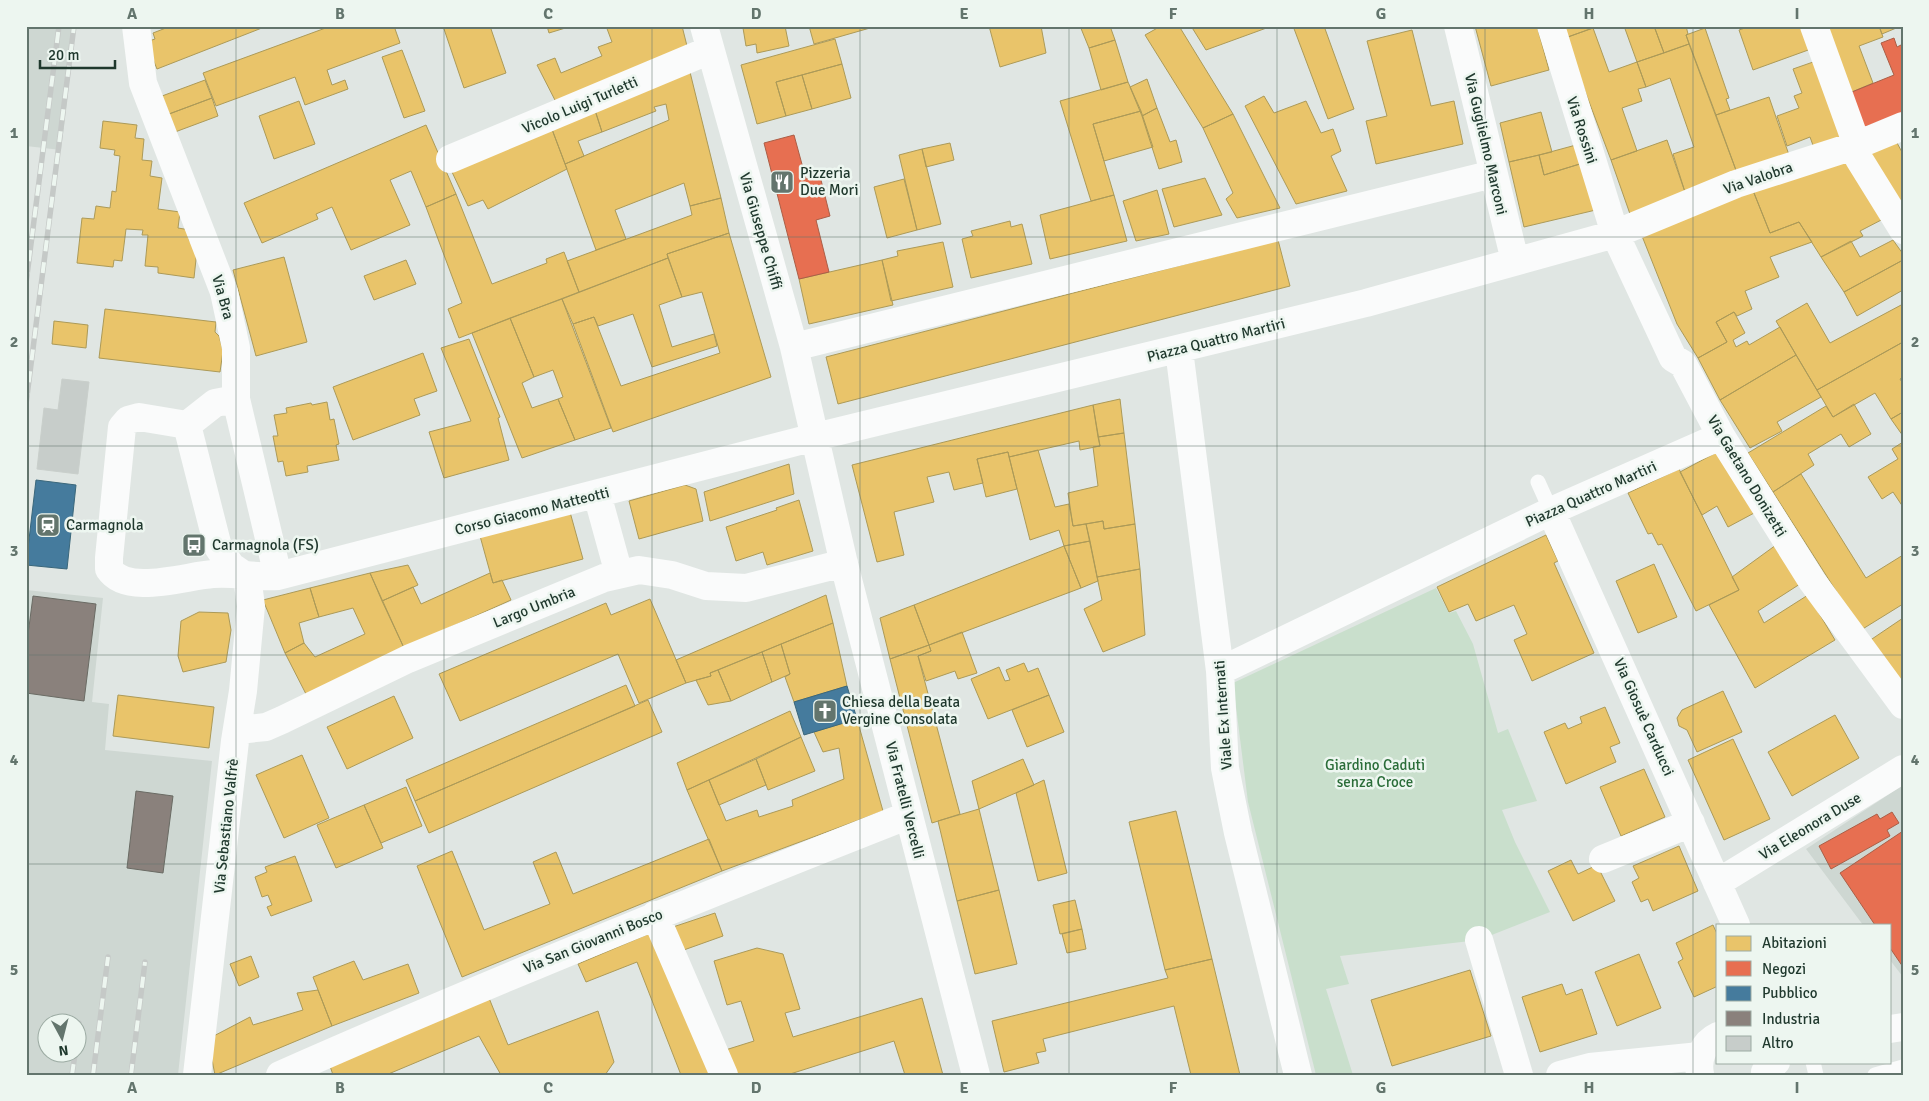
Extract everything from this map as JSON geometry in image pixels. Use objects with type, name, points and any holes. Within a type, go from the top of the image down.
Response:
[{"type":"street","name":"Via Bra","points":[[136,26],[143,84],[224,292],[236,348],[236,399],[278,576]]},
{"type":"street","name":"Via Guglielmo Marconi","points":[[1458,26],[1515,261]]},
{"type":"street","name":"Via Rossini","points":[[1551,26],[1615,234]]},
{"type":"street","points":[[1814,26],[1857,145],[1859,159],[1903,230]]},
{"type":"street","name":"Vicolo Luigi Turletti","points":[[450,159],[707,38]]},
{"type":"street","name":"Via Giuseppe Chiffi","points":[[707,38],[794,347],[815,437]]},
{"type":"street","name":"Via Valobra","points":[[1615,234],[1736,184],[1857,145],[1903,126]]},
{"type":"street","points":[[794,347],[1493,174]]},
{"type":"street","name":"Piazza Quattro Martiri","points":[[815,437],[1366,303],[1615,234]]},
{"type":"street","name":"Via Gaetano Donizetti","points":[[1615,234],[1673,358],[1683,364],[1721,436],[1812,581],[1903,705]]},
{"type":"street","name":"Viale Ex Internati","points":[[1179,350],[1220,672],[1227,777],[1238,833],[1298,1075]]},
{"type":"street","points":[[236,399],[215,403],[186,425],[218,547],[231,566],[247,577]]},
{"type":"street","name":"Corso Giacomo Matteotti","points":[[186,425],[139,417],[128,420],[122,428],[109,569],[120,580],[143,583],[213,574],[247,577],[278,576],[815,437]]},
{"type":"street","name":"Piazza Quattro Martiri","points":[[1220,672],[1551,511],[1721,436]]},
{"type":"street","name":"Via Fratelli Vercelli","points":[[815,437],[844,563],[976,1075]]},
{"type":"street","points":[[597,494],[618,574]]},
{"type":"street","name":"Via Giosuè Carducci","points":[[1551,511],[1736,924]]},
{"type":"street","name":"Largo Umbria","points":[[238,730],[266,727],[408,659],[604,578],[618,574],[639,570],[672,575],[706,586],[746,588],[844,563]]},
{"type":"street","name":"Via Sebastiano Valfrè","points":[[197,1075],[251,606],[247,577]]},
{"type":"street","name":"Via Eleonora Duse","points":[[1717,883],[1903,769]]},
{"type":"street","name":"Via San Giovanni Bosco","points":[[280,1075],[442,1003],[655,915],[909,815]]},
{"type":"street","points":[[1603,859],[1691,823]]},
{"type":"street","points":[[655,915],[724,1075]]},
{"type":"street","points":[[1479,940],[1519,1075]]},
{"type":"street","points":[[1560,1075],[1590,1067],[1627,1062],[1702,1060]]},
{"type":"lane","points":[[1538,482],[1551,511]]},
{"type":"lane","points":[[1875,1075],[1903,1067]]},
{"type":"shaded area","points":[[26,26],[76,26],[61,150],[26,146]]},
{"type":"shaded area","points":[[26,590],[103,598],[92,702],[109,704],[105,750],[212,761],[178,1075],[26,1075]]},
{"type":"shaded area","points":[[1903,785],[1903,977],[1892,963],[1892,924],[1862,924],[1806,849]]},
{"type":"green space","name":"Giardino Caduti senza Croce","points":[[1436,588],[1449,613],[1456,611],[1473,644],[1498,733],[1508,729],[1537,801],[1502,810],[1515,842],[1550,912],[1479,940],[1340,956],[1349,984],[1326,989],[1353,1075],[1316,1075],[1248,802],[1233,683]]},
{"type":"building: Abitazioni","points":[[171,26],[267,26],[157,69],[146,42],[155,39],[153,33]]},
{"type":"building: Abitazioni","points":[[331,26],[394,26],[400,43],[327,70],[332,85],[345,80],[348,89],[305,105],[295,77],[216,106],[203,73]]},
{"type":"building: Abitazioni","points":[[443,26],[490,26],[506,73],[464,88]]},
{"type":"building: Abitazioni","points":[[547,26],[572,26],[549,33]]},
{"type":"building: Abitazioni","points":[[606,26],[682,26],[687,46],[558,106],[537,65],[555,58],[561,73],[602,56],[598,47],[612,42]]},
{"type":"building: Abitazioni","points":[[785,26],[789,46],[757,53],[756,44],[746,46],[743,28]]},
{"type":"building: Abitazioni","points":[[809,26],[877,26],[814,44]]},
{"type":"building: Abitazioni","points":[[989,26],[1041,26],[1046,53],[1000,67]]},
{"type":"building: Abitazioni","points":[[1080,26],[1110,26],[1115,40],[1089,48]]},
{"type":"building: Abitazioni","points":[[1161,26],[1179,26],[1233,114],[1203,128],[1145,35]]},
{"type":"building: Abitazioni","points":[[1191,26],[1272,26],[1206,50]]},
{"type":"building: Abitazioni","points":[[1293,26],[1324,26],[1354,109],[1328,119]]},
{"type":"building: Abitazioni","points":[[1475,26],[1537,26],[1549,70],[1491,86]]},
{"type":"building: Abitazioni","points":[[1562,26],[1593,26],[1593,28],[1565,38]]},
{"type":"building: Abitazioni","points":[[1624,26],[1654,26],[1664,53],[1637,62]]},
{"type":"building: Abitazioni","points":[[1654,26],[1686,26],[1689,44],[1664,53]]},
{"type":"building: Abitazioni","points":[[1751,26],[1803,26],[1811,49],[1753,70],[1739,30]]},
{"type":"building: Abitazioni","points":[[1829,26],[1879,26],[1883,37],[1859,46],[1873,83],[1847,94],[1821,29]]},
{"type":"building: Abitazioni","points":[[1879,26],[1901,26],[1882,34]]},
{"type":"building: Abitazioni","points":[[1593,28],[1609,72],[1637,62],[1646,87],[1638,89],[1642,101],[1622,108],[1637,151],[1611,160],[1565,38]]},
{"type":"building: Abitazioni","points":[[1705,28],[1729,98],[1726,99],[1730,110],[1716,115],[1686,35]]},
{"type":"building: Abitazioni","points":[[1412,30],[1431,106],[1454,101],[1463,144],[1376,164],[1366,121],[1387,116],[1367,41]]},
{"type":"building: Abitazioni","points":[[835,39],[842,64],[776,82],[786,116],[757,124],[741,65]]},
{"type":"building: Abitazioni","points":[[1115,40],[1128,82],[1101,90],[1089,48]]},
{"type":"building: Abitazioni","points":[[1689,44],[1737,173],[1685,192],[1673,154],[1694,147],[1670,78],[1646,87],[1637,62]]},
{"type":"building: Abitazioni","points":[[402,50],[425,111],[404,118],[382,57]]},
{"type":"building: Abitazioni","points":[[1816,61],[1844,138],[1814,148],[1810,137],[1787,146],[1777,116],[1799,108],[1794,96],[1802,93],[1793,69]]},
{"type":"building: Abitazioni","points":[[688,64],[721,198],[690,206],[684,183],[615,210],[626,239],[596,250],[565,164],[669,120],[666,104],[654,107],[656,111],[602,132],[593,104]]},
{"type":"building: Abitazioni","points":[[842,64],[851,98],[812,109],[802,75]]},
{"type":"building: Abitazioni","points":[[802,75],[812,109],[786,116],[776,82]]},
{"type":"building: Abitazioni","points":[[1147,79],[1157,108],[1142,116],[1130,87]]},
{"type":"building: Abitazioni","points":[[205,80],[212,98],[169,114],[162,96]]},
{"type":"building: Abitazioni","points":[[1128,82],[1141,111],[1093,124],[1114,195],[1091,201],[1060,101]]},
{"type":"building: Abitazioni","points":[[1264,96],[1274,113],[1306,101],[1321,133],[1333,129],[1341,151],[1331,156],[1347,191],[1296,204],[1245,106]]},
{"type":"building: Abitazioni","points":[[1769,97],[1789,155],[1737,173],[1716,115]]},
{"type":"building: Abitazioni","points":[[212,98],[218,116],[175,132],[169,114]]},
{"type":"building: Abitazioni","points":[[299,101],[315,144],[274,159],[259,116]]},
{"type":"building: Abitazioni","points":[[593,104],[602,132],[578,141],[584,156],[565,164],[550,124]]},
{"type":"building: Abitazioni","points":[[1157,108],[1170,142],[1176,140],[1182,162],[1159,169],[1142,116]]},
{"type":"building: Abitazioni","points":[[1141,111],[1153,147],[1104,161],[1093,124]]},
{"type":"building: Abitazioni","points":[[1541,112],[1552,152],[1509,162],[1500,123]]},
{"type":"building: Abitazioni","points":[[1233,114],[1280,208],[1237,218],[1226,199],[1233,193],[1203,128]]},
{"type":"building: Abitazioni","points":[[103,121],[137,125],[135,138],[144,139],[142,160],[152,161],[150,176],[162,178],[158,209],[180,212],[178,228],[190,230],[189,240],[197,250],[194,278],[158,273],[158,267],[145,266],[148,235],[142,235],[143,230],[126,229],[122,261],[114,260],[113,267],[77,263],[82,218],[94,219],[96,206],[110,208],[112,191],[116,192],[120,156],[114,155],[115,150],[100,148]]},
{"type":"building: Abitazioni","points":[[550,124],[567,169],[488,209],[483,200],[468,206],[452,172]]},
{"type":"building: Abitazioni","points":[[426,125],[456,194],[426,207],[411,171],[390,180],[410,225],[351,250],[332,207],[316,214],[318,219],[262,243],[244,203]]},
{"type":"building: Abitazioni","points":[[1667,140],[1686,195],[1630,214],[1611,160]]},
{"type":"building: Abitazioni","points":[[1896,141],[1903,154],[1903,210],[1865,155]]},
{"type":"building: Abitazioni","points":[[950,143],[954,160],[926,167],[922,149]]},
{"type":"building: Abitazioni","points":[[1576,145],[1583,163],[1544,175],[1539,155]]},
{"type":"building: Abitazioni","points":[[922,149],[941,224],[917,230],[899,155]]},
{"type":"building: Abitazioni","points":[[1539,155],[1544,175],[1583,163],[1600,209],[1524,227],[1509,162]]},
{"type":"building: Abitazioni","points":[[1848,155],[1887,217],[1860,231],[1863,236],[1821,257],[1799,222],[1770,233],[1752,188]]},
{"type":"building: Abitazioni","points":[[1205,178],[1222,215],[1174,227],[1162,189]]},
{"type":"building: Abitazioni","points":[[904,179],[917,230],[887,238],[874,187]]},
{"type":"building: Abitazioni","points":[[1752,188],[1770,233],[1799,222],[1812,242],[1770,257],[1779,277],[1745,291],[1752,309],[1737,316],[1734,312],[1716,322],[1727,342],[1698,358],[1677,324],[1640,231]]},
{"type":"building: Abitazioni","points":[[1157,190],[1169,234],[1136,241],[1123,201]]},
{"type":"building: Abitazioni","points":[[456,194],[492,284],[547,263],[546,259],[564,252],[579,292],[459,338],[448,309],[462,303],[426,207]]},
{"type":"building: Abitazioni","points":[[1114,195],[1127,241],[1050,259],[1040,215]]},
{"type":"building: Abitazioni","points":[[721,198],[729,233],[667,254],[668,258],[579,292],[567,261],[692,215],[690,206]]},
{"type":"building: Abitazioni","points":[[1010,221],[1011,227],[1022,224],[1032,264],[971,278],[962,239],[973,236],[971,231]]},
{"type":"building: Abitazioni","points":[[729,233],[771,377],[613,432],[573,324],[594,317],[621,386],[720,353],[702,292],[682,297],[667,254]]},
{"type":"building: Abitazioni","points":[[1278,240],[1290,286],[838,404],[826,357]]},
{"type":"building: Abitazioni","points":[[1893,240],[1903,254],[1903,260],[1844,292],[1821,257],[1851,241],[1860,257]]},
{"type":"building: Abitazioni","points":[[943,242],[953,287],[891,301],[882,260],[898,256],[897,251]]},
{"type":"building: Abitazioni","points":[[284,257],[307,342],[256,356],[233,270]]},
{"type":"building: Abitazioni","points":[[668,258],[682,297],[659,305],[672,347],[714,334],[717,346],[652,367],[633,314],[598,326],[594,317],[573,324],[562,299]]},
{"type":"building: Abitazioni","points":[[406,260],[416,284],[374,300],[364,276]]},
{"type":"building: Abitazioni","points":[[882,260],[893,305],[809,324],[799,279]]},
{"type":"building: Abitazioni","points":[[1903,260],[1903,290],[1857,316],[1844,292]]},
{"type":"building: Abitazioni","points":[[562,299],[611,428],[575,440],[558,399],[563,397],[553,370],[534,377],[510,318]]},
{"type":"building: Abitazioni","points":[[1807,303],[1830,343],[1903,304],[1903,342],[1817,390],[1776,321]]},
{"type":"building: Abitazioni","points":[[105,309],[216,322],[215,332],[219,336],[223,351],[220,372],[99,358]]},
{"type":"building: Abitazioni","points":[[1734,312],[1745,333],[1733,340],[1736,347],[1747,341],[1749,345],[1780,327],[1796,355],[1720,400],[1698,358],[1727,342],[1716,322]]},
{"type":"building: Abitazioni","points":[[510,318],[534,377],[522,383],[532,408],[558,399],[575,440],[522,458],[472,333]]},
{"type":"building: Abitazioni","points":[[54,321],[88,325],[86,348],[52,344]]},
{"type":"building: Abitazioni","points":[[469,339],[500,417],[498,418],[509,460],[444,478],[429,432],[471,421],[441,348]]},
{"type":"building: Abitazioni","points":[[1903,342],[1903,377],[1900,379],[1903,384],[1903,412],[1891,419],[1875,393],[1833,417],[1817,390]]},
{"type":"building: Abitazioni","points":[[423,353],[437,391],[414,399],[420,415],[353,440],[333,387]]},
{"type":"building: Abitazioni","points":[[1796,355],[1821,397],[1777,422],[1782,431],[1750,448],[1720,400]]},
{"type":"building: Abitazioni","points":[[1120,399],[1124,433],[1098,437],[1093,405]]},
{"type":"building: Abitazioni","points":[[327,402],[330,420],[334,419],[339,444],[336,445],[339,460],[307,466],[308,472],[286,476],[283,461],[278,462],[273,436],[278,436],[274,415],[287,413],[286,408]]},
{"type":"building: Abitazioni","points":[[1854,404],[1871,434],[1849,447],[1841,434],[1808,454],[1814,465],[1773,492],[1748,453],[1826,406],[1833,417]]},
{"type":"building: Abitazioni","points":[[1093,405],[1100,446],[1080,450],[1079,441],[1009,457],[1008,452],[977,459],[983,483],[954,490],[949,472],[927,477],[934,502],[894,512],[904,555],[877,562],[852,465]]},
{"type":"building: Abitazioni","points":[[1903,412],[1903,436],[1891,419]]},
{"type":"building: Abitazioni","points":[[1124,433],[1135,524],[1104,529],[1103,521],[1073,526],[1068,493],[1098,486],[1093,447],[1100,446],[1098,437]]},
{"type":"building: Abitazioni","points":[[1903,442],[1903,507],[1893,492],[1882,499],[1868,477],[1898,459],[1892,449]]},
{"type":"building: Abitazioni","points":[[1038,450],[1055,507],[1069,504],[1073,526],[1086,524],[1090,541],[1064,546],[1059,530],[1030,540],[1009,457]]},
{"type":"building: Abitazioni","points":[[1721,450],[1756,512],[1728,527],[1717,506],[1702,515],[1680,472]]},
{"type":"building: Abitazioni","points":[[1008,452],[1017,489],[986,497],[977,459]]},
{"type":"building: Abitazioni","points":[[789,464],[794,494],[710,521],[704,492]]},
{"type":"building: Abitazioni","points":[[1679,469],[1739,590],[1696,611],[1662,544],[1658,545],[1652,533],[1648,534],[1628,493]]},
{"type":"building: Abitazioni","points":[[1801,474],[1866,578],[1903,555],[1903,604],[1861,630],[1773,492]]},
{"type":"building: Abitazioni","points":[[685,485],[696,489],[703,521],[639,539],[629,501]]},
{"type":"building: Abitazioni","points":[[799,500],[813,551],[767,565],[763,552],[736,561],[726,527],[777,510],[776,508]]},
{"type":"building: Abitazioni","points":[[570,512],[583,559],[493,583],[480,536]]},
{"type":"building: Abitazioni","points":[[1103,521],[1104,529],[1135,524],[1140,569],[1097,577],[1086,524]]},
{"type":"building: Abitazioni","points":[[1546,535],[1558,561],[1554,563],[1594,653],[1532,681],[1514,640],[1527,634],[1514,605],[1476,621],[1468,604],[1449,612],[1437,587]]},
{"type":"building: Abitazioni","points":[[1090,541],[1098,581],[1081,588],[1064,546]]},
{"type":"building: Abitazioni","points":[[1776,545],[1800,584],[1758,611],[1764,623],[1808,595],[1835,640],[1755,688],[1709,605],[1739,590],[1732,577]]},
{"type":"building: Abitazioni","points":[[1064,546],[1081,588],[929,645],[914,605]]},
{"type":"building: Abitazioni","points":[[1654,564],[1677,617],[1638,633],[1616,581]]},
{"type":"building: Abitazioni","points":[[408,565],[418,585],[382,601],[370,573]]},
{"type":"building: Abitazioni","points":[[1140,569],[1145,635],[1103,652],[1084,609],[1102,600],[1097,577]]},
{"type":"building: Abitazioni","points":[[370,573],[404,648],[307,696],[285,653],[304,643],[315,657],[365,634],[353,608],[319,617],[310,588]]},
{"type":"building: Abitazioni","points":[[490,573],[493,583],[502,580],[511,600],[404,648],[382,601],[413,587],[421,604]]},
{"type":"building: Abitazioni","points":[[310,588],[319,617],[299,623],[304,643],[285,653],[263,600]]},
{"type":"building: Abitazioni","points":[[826,595],[833,623],[710,673],[711,676],[686,683],[676,660]]},
{"type":"building: Abitazioni","points":[[650,599],[686,683],[639,703],[618,654],[460,721],[439,674],[606,603],[611,615]]},
{"type":"building: Abitazioni","points":[[914,605],[929,645],[890,659],[880,618]]},
{"type":"building: Abitazioni","points":[[199,612],[228,613],[231,630],[226,662],[183,672],[178,656],[181,621]]},
{"type":"building: Abitazioni","points":[[1903,618],[1903,681],[1894,675],[1869,641]]},
{"type":"building: Abitazioni","points":[[833,623],[847,686],[794,702],[785,677],[790,674],[781,644]]},
{"type":"building: Abitazioni","points":[[962,632],[977,673],[958,679],[955,671],[926,681],[918,656],[931,651],[929,645]]},
{"type":"building: Abitazioni","points":[[781,644],[790,674],[772,682],[762,652]]},
{"type":"building: Abitazioni","points":[[929,645],[931,651],[918,656],[960,814],[932,823],[890,659]]},
{"type":"building: Abitazioni","points":[[762,652],[772,682],[731,701],[718,670]]},
{"type":"building: Abitazioni","points":[[1024,663],[1028,672],[1038,668],[1049,695],[988,719],[971,679],[999,667],[1005,681],[1010,680],[1006,670]]},
{"type":"building: Abitazioni","points":[[718,670],[731,701],[708,705],[696,680],[711,676],[710,673]]},
{"type":"building: Abitazioni","points":[[626,685],[635,706],[415,801],[406,780]]},
{"type":"building: Abitazioni","points":[[1723,691],[1742,732],[1697,752],[1687,730],[1679,726],[1677,718],[1682,710]]},
{"type":"building: Abitazioni","points":[[118,695],[214,707],[209,748],[113,736]]},
{"type":"building: Abitazioni","points":[[1049,695],[1064,732],[1027,747],[1012,710]]},
{"type":"building: Abitazioni","points":[[394,696],[413,738],[347,769],[327,727]]},
{"type":"building: Abitazioni","points":[[648,700],[662,732],[429,833],[415,801]]},
{"type":"building: Abitazioni","points":[[1605,707],[1620,743],[1610,747],[1616,762],[1566,784],[1544,732],[1565,723],[1568,729],[1582,723],[1580,717]]},
{"type":"building: Abitazioni","points":[[790,711],[801,737],[687,790],[677,763]]},
{"type":"building: Abitazioni","points":[[1835,715],[1859,758],[1792,796],[1768,752]]},
{"type":"building: Abitazioni","points":[[857,719],[883,811],[722,871],[687,790],[709,780],[726,821],[757,810],[759,817],[793,806],[792,800],[844,779],[839,748],[823,752],[814,732]]},
{"type":"building: Abitazioni","points":[[801,737],[815,771],[768,790],[756,759]]},
{"type":"building: Abitazioni","points":[[1733,739],[1770,819],[1724,840],[1688,760]]},
{"type":"building: Abitazioni","points":[[302,755],[329,818],[284,838],[256,775]]},
{"type":"building: Abitazioni","points":[[756,759],[766,785],[719,805],[709,780]]},
{"type":"building: Abitazioni","points":[[1023,759],[1034,785],[979,809],[972,781]]},
{"type":"building: Abitazioni","points":[[1644,769],[1665,817],[1621,836],[1600,787]]},
{"type":"building: Abitazioni","points":[[1044,780],[1067,873],[1038,881],[1016,793]]},
{"type":"building: Abitazioni","points":[[406,787],[422,826],[381,843],[364,805]]},
{"type":"building: Abitazioni","points":[[364,805],[383,848],[336,868],[317,825]]},
{"type":"building: Abitazioni","points":[[979,809],[999,890],[957,901],[938,821]]},
{"type":"building: Abitazioni","points":[[1176,811],[1212,959],[1165,970],[1129,822]]},
{"type":"building: Abitazioni","points":[[709,839],[722,871],[462,977],[417,866],[452,851],[484,930],[550,904],[533,862],[556,852],[573,894]]},
{"type":"building: Abitazioni","points":[[1679,846],[1698,891],[1653,911],[1648,899],[1641,902],[1632,882],[1639,878],[1633,866]]},
{"type":"building: Abitazioni","points":[[295,856],[312,901],[271,916],[267,907],[272,905],[268,895],[262,897],[255,877],[267,872],[265,867]]},
{"type":"building: Abitazioni","points":[[1571,860],[1578,874],[1597,865],[1615,901],[1573,921],[1548,871]]},
{"type":"building: Abitazioni","points":[[999,890],[1017,964],[975,974],[957,901]]},
{"type":"building: Abitazioni","points":[[1075,900],[1082,929],[1060,934],[1053,905]]},
{"type":"building: Abitazioni","points":[[715,913],[723,936],[681,951],[673,927]]},
{"type":"building: Abitazioni","points":[[1713,925],[1716,932],[1716,987],[1694,997],[1678,962],[1683,959],[1676,943]]},
{"type":"building: Abitazioni","points":[[1082,929],[1086,949],[1067,953],[1062,934]]},
{"type":"building: Abitazioni","points":[[653,932],[713,1075],[681,1075],[637,962],[586,982],[578,964]]},
{"type":"building: Abitazioni","points":[[757,948],[783,954],[800,1009],[785,1013],[793,1037],[922,998],[943,1075],[905,1075],[894,1041],[787,1075],[729,1075],[719,1052],[754,1041],[741,1001],[727,1005],[714,961]]},
{"type":"building: Abitazioni","points":[[1639,954],[1661,1008],[1617,1026],[1595,972]]},
{"type":"building: Abitazioni","points":[[251,956],[259,977],[239,986],[230,964]]},
{"type":"building: Abitazioni","points":[[1212,959],[1240,1075],[1191,1075],[1174,1006],[1043,1039],[1046,1051],[1036,1053],[1039,1063],[1004,1072],[992,1021],[1168,978],[1165,970]]},
{"type":"building: Abitazioni","points":[[354,961],[363,980],[408,964],[419,993],[332,1026],[313,977]]},
{"type":"building: Abitazioni","points":[[1470,970],[1491,1036],[1392,1066],[1371,1000]]},
{"type":"building: Abitazioni","points":[[1562,984],[1566,995],[1582,989],[1597,1034],[1540,1052],[1522,997]]},
{"type":"building: Abitazioni","points":[[318,990],[332,1026],[215,1075],[208,1039],[250,1017],[253,1025],[303,1010],[297,993]]},
{"type":"building: Abitazioni","points":[[489,998],[508,1045],[598,1011],[614,1062],[605,1075],[501,1075],[479,1036],[386,1075],[333,1075],[330,1066]]},
{"type":"building: Negozi","points":[[1894,38],[1897,47],[1903,44],[1903,113],[1862,128],[1847,94],[1894,75],[1881,43]]},
{"type":"building: Negozi","points":[[794,135],[806,179],[820,176],[830,216],[816,220],[829,272],[799,279],[764,143]]},
{"type":"building: Negozi","points":[[1892,812],[1899,823],[1887,830],[1890,836],[1831,869],[1819,846],[1877,814],[1880,819]]},
{"type":"building: Negozi","points":[[1903,831],[1903,967],[1892,951],[1892,924],[1874,924],[1840,873]]},
{"type":"building: Pubblico","points":[[36,480],[76,485],[67,569],[26,565]]},
{"type":"building: Pubblico","name":"Chiesa della Beata Vergine Consolata","points":[[847,686],[857,719],[804,735],[794,702]]},
{"type":"building: Industria","points":[[33,596],[96,604],[84,701],[26,693],[26,650]]},
{"type":"building: Industria","points":[[136,791],[173,796],[163,873],[127,868]]},
{"type":"building: Altro","points":[[62,379],[89,382],[78,474],[37,469],[44,408],[58,410]]},
{"type":"railway","points":[[26,283],[59,26]]},
{"type":"railway","points":[[26,404],[74,26]]},
{"type":"railway","points":[[93,1075],[108,957]]},
{"type":"railway","points":[[131,1075],[145,962]]},
{"type":"railway","points":[[72,1075],[74,1064]]},
{"type":"place","name":"Pizzeria Due Mori","points":[[782,182]]},
{"type":"place","name":"Carmagnola","points":[[48,525]]},
{"type":"place","name":"Carmagnola (FS)","points":[[194,545]]},
{"type":"place","name":"Chiesa della Beata Vergine Consolata","points":[[825,711]]}]
